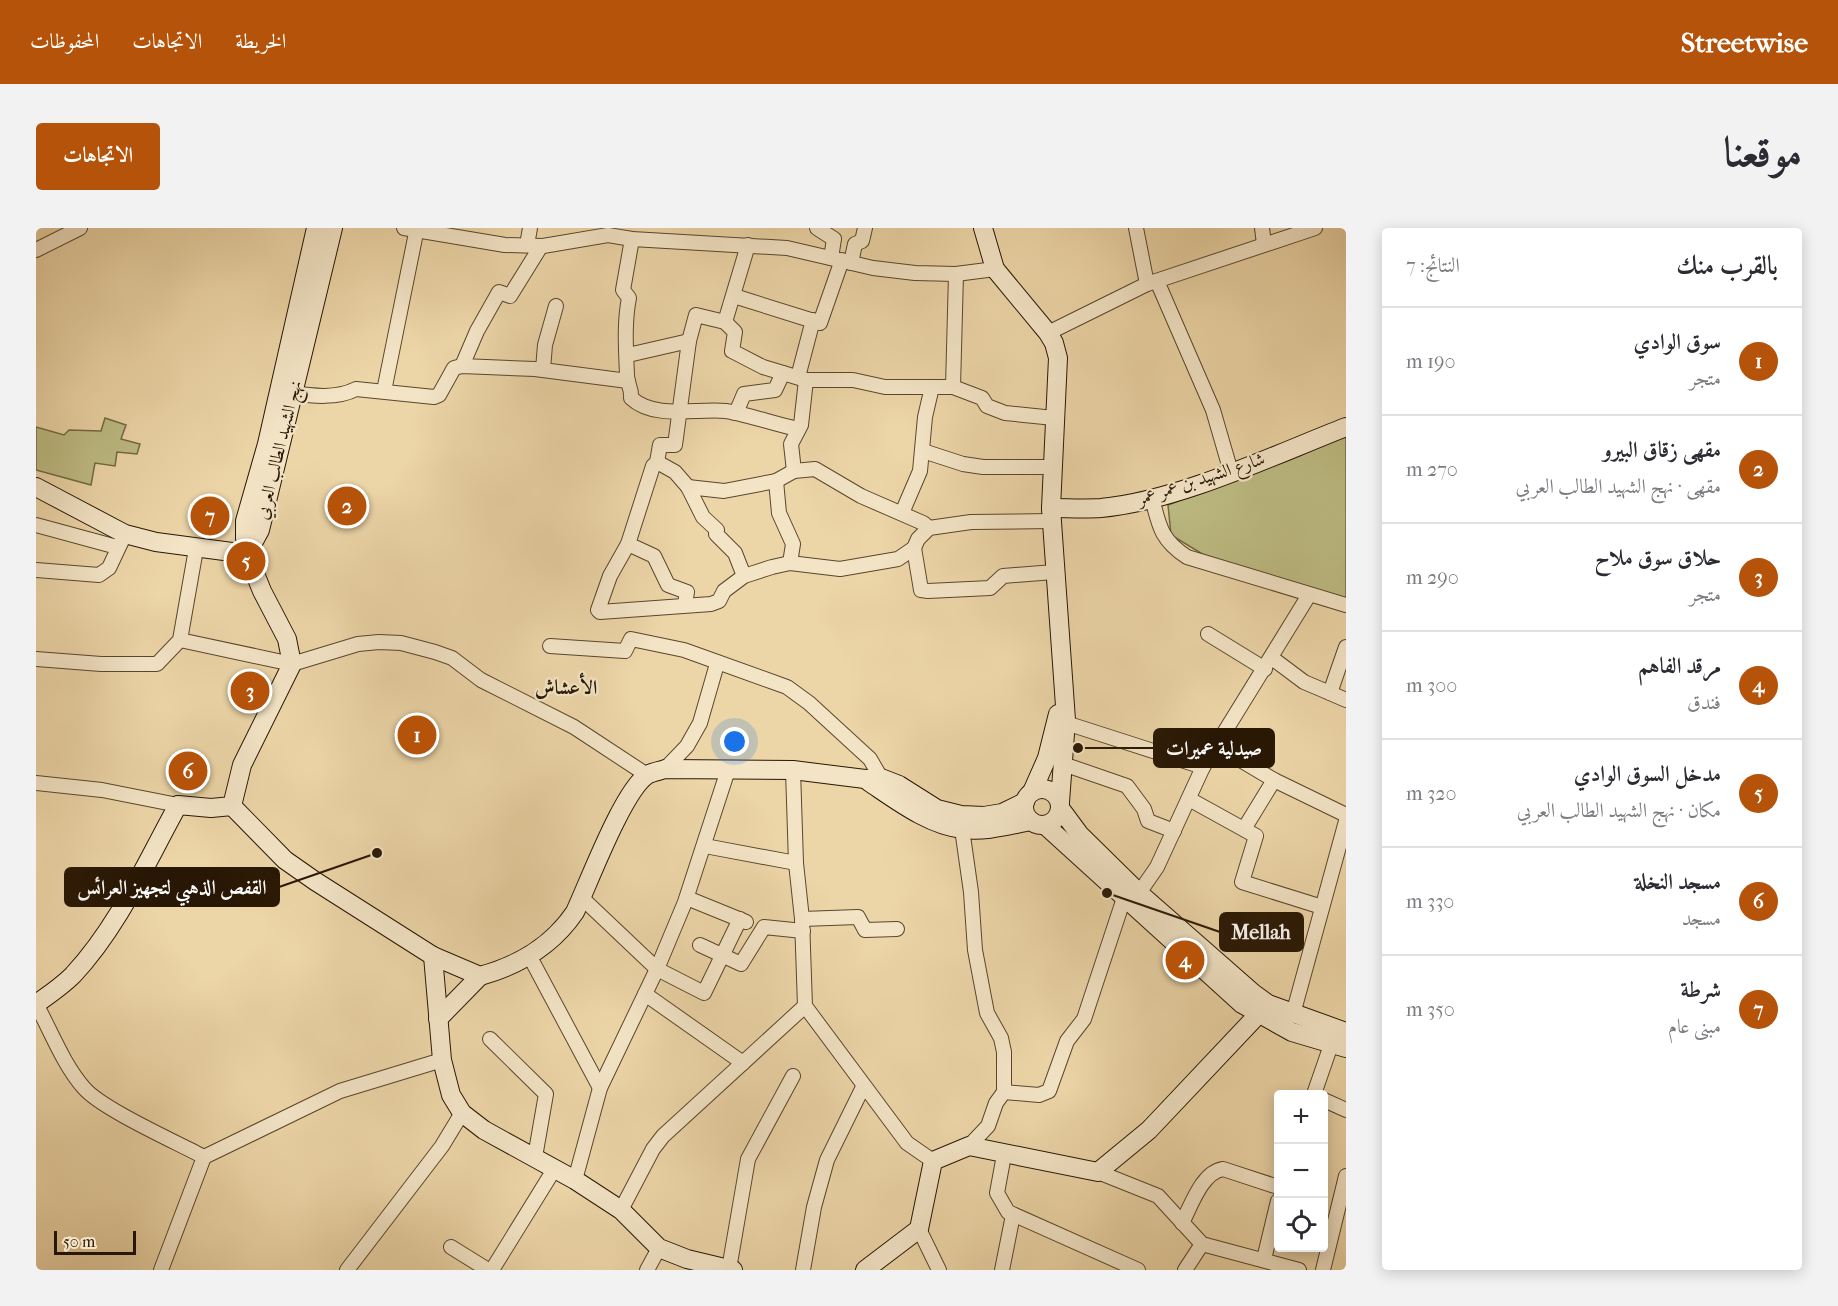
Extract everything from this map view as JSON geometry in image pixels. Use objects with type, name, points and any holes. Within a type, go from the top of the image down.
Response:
[{"type":"main road","name":"نهج الشهيد الطالب العربي","points":[[277,427],[292,393],[316,228]]},
{"type":"main road","name":"نهج الشهيد الطالب العربي","points":[[247,554],[246,521],[277,427],[300,334],[333,228]]},
{"type":"main road","points":[[874,782],[931,819],[962,829],[992,829],[1056,819],[1060,805],[1066,723],[1065,689],[1051,514],[1051,467],[1058,358],[1054,343],[1048,333],[994,269],[983,228]]},
{"type":"main road","name":"شارع الشهيد بن عمر عمر","points":[[1051,514],[1152,498],[1231,472],[1346,427]]},
{"type":"main road","points":[[36,487],[121,540],[247,554],[262,591],[287,639],[292,664],[242,765],[232,806]]},
{"type":"main road","points":[[1065,689],[1047,758],[1028,797],[1025,813],[1082,855],[1235,979],[1264,1010],[1292,1032],[1338,1046]]},
{"type":"main road","points":[[438,1019],[480,975],[530,957],[566,926],[582,898],[622,810],[647,775],[665,769],[793,770],[898,785],[937,809],[961,815],[984,816],[1002,813],[1028,797],[1049,790],[1085,840],[1132,895]]},
{"type":"main road","points":[[36,1004],[72,976],[84,962],[136,884],[178,805],[210,808],[232,806]]},
{"type":"main road","points":[[232,806],[285,860],[433,956],[480,975]]},
{"type":"main road","points":[[433,956],[442,1060],[451,1095],[462,1113],[484,1130],[555,1168],[621,1210],[659,1248],[687,1259],[731,1270]]},
{"type":"main road","points":[[1264,1010],[1293,1014],[1346,1032]]},
{"type":"main road","points":[[865,1270],[919,1229],[933,1161],[969,1146],[1004,1155],[1098,1172],[1149,1130],[1264,1010]]},
{"type":"street","points":[[36,250],[80,228]]},
{"type":"street","points":[[527,245],[530,228]]},
{"type":"street","points":[[560,243],[567,228]]},
{"type":"street","points":[[817,228],[834,239],[842,260]]},
{"type":"street","points":[[734,296],[820,323],[842,260],[855,244],[862,241],[865,228]]},
{"type":"street","points":[[1136,228],[1152,283],[1214,410],[1231,472]]},
{"type":"street","points":[[1262,228],[1264,244]]},
{"type":"street","points":[[1048,333],[1152,283],[1315,228]]},
{"type":"street","points":[[384,391],[412,229],[447,234],[483,243],[542,246],[608,235],[787,248],[915,273],[956,274],[994,269]]},
{"type":"street","points":[[636,236],[623,290],[629,298],[625,328],[628,381],[632,386],[632,398],[638,403],[680,412],[708,410],[736,413],[798,429]]},
{"type":"street","points":[[725,322],[748,245]]},
{"type":"street","points":[[462,366],[477,331],[499,292],[510,296],[542,246]]},
{"type":"street","points":[[953,387],[956,274]]},
{"type":"street","points":[[543,369],[545,345],[556,306]]},
{"type":"street","points":[[1051,514],[929,528],[918,539],[914,548],[898,559],[840,569],[790,563],[744,576],[724,591],[718,601],[711,604],[686,604],[603,613],[598,610],[610,576],[628,544],[653,466],[657,462],[660,445],[675,445],[689,341],[696,315],[725,322],[735,332],[732,351],[763,368],[802,379],[853,380],[885,387],[953,387],[982,398],[987,406],[1005,413],[1054,418]]},
{"type":"street","points":[[794,471],[790,444],[798,429],[802,379],[813,320]]},
{"type":"street","points":[[628,355],[689,341]]},
{"type":"street","points":[[292,393],[329,395],[348,393],[356,389],[435,397],[443,388],[450,373],[462,366],[543,369],[628,381]]},
{"type":"street","points":[[736,413],[744,394],[775,390],[783,373]]},
{"type":"street","points":[[902,513],[920,471],[924,451],[925,417],[932,387]]},
{"type":"street","points":[[924,451],[963,464],[983,467],[1051,467]]},
{"type":"street","points":[[657,462],[675,472],[688,487],[703,517],[717,530],[716,534],[735,553],[744,576]]},
{"type":"street","points":[[688,487],[724,491],[776,481],[794,471],[821,471],[840,486],[902,513],[929,528]]},
{"type":"street","points":[[776,481],[779,513],[793,544],[790,563]]},
{"type":"street","points":[[1152,498],[1164,536],[1175,549],[1186,557],[1346,605]]},
{"type":"street","points":[[36,525],[121,540],[109,568],[99,575],[36,570]]},
{"type":"street","points":[[628,544],[654,556],[668,585],[687,592],[686,604]]},
{"type":"street","points":[[914,548],[921,590],[990,588],[1003,576],[1054,572]]},
{"type":"street","points":[[36,659],[146,666],[157,664],[180,640],[196,549]]},
{"type":"street","points":[[1004,1092],[1039,1095],[1049,1091],[1068,1041],[1084,1019],[1132,895],[1157,867],[1203,767],[1309,595]]},
{"type":"street","points":[[1208,634],[1304,682],[1346,700]]},
{"type":"street","points":[[550,646],[625,651],[631,639],[684,650],[717,664],[787,687],[809,703],[870,759],[874,782]]},
{"type":"street","points":[[180,640],[292,664],[358,644],[379,642],[401,643],[435,652],[453,658],[481,680],[574,727],[647,775]]},
{"type":"street","points":[[1330,693],[1346,647]]},
{"type":"street","points":[[665,769],[687,746],[700,723],[717,664]]},
{"type":"street","points":[[1066,723],[1203,767]]},
{"type":"street","points":[[1217,746],[1274,780],[1346,815]]},
{"type":"street","points":[[1063,764],[1127,786],[1144,809],[1148,821],[1174,831]]},
{"type":"street","points":[[575,1180],[600,1088],[657,969],[687,898],[728,770]]},
{"type":"street","points":[[793,770],[796,863],[803,925],[806,1006],[863,1087],[907,1143],[933,1161]]},
{"type":"street","points":[[1244,829],[1274,780]]},
{"type":"street","points":[[36,783],[102,790],[178,805]]},
{"type":"street","points":[[1189,799],[1256,836],[1242,882],[1322,907]]},
{"type":"street","points":[[1293,1014],[1346,821]]},
{"type":"street","points":[[962,829],[971,892],[975,950],[987,1013],[1003,1045],[1004,1092],[996,1103],[988,1126],[969,1146]]},
{"type":"street","points":[[705,846],[796,863]]},
{"type":"street","points":[[582,898],[657,969],[704,993],[743,920],[687,898]]},
{"type":"street","points":[[700,945],[741,963],[764,927],[803,925],[858,917],[865,930],[897,929]]},
{"type":"street","points":[[530,957],[600,1088]]},
{"type":"street","points":[[645,994],[743,1063]]},
{"type":"street","points":[[36,1004],[63,1055],[85,1089],[204,1157]]},
{"type":"street","points":[[621,1210],[653,1149],[663,1136],[759,1046],[806,1006]]},
{"type":"street","points":[[490,1039],[546,1094],[535,1157]]},
{"type":"street","points":[[1316,1090],[1338,1046]]},
{"type":"street","points":[[161,1270],[204,1157],[340,1091],[442,1060]]},
{"type":"street","points":[[731,1270],[748,1159],[793,1076]]},
{"type":"street","points":[[803,1270],[814,1208],[826,1160],[863,1087]]},
{"type":"street","points":[[1328,1102],[1346,1110]]},
{"type":"street","points":[[347,1270],[442,1146],[462,1113]]},
{"type":"street","points":[[1004,1155],[997,1193],[1002,1205],[1013,1215],[1138,1270]]},
{"type":"street","points":[[492,1270],[555,1168]]},
{"type":"street","points":[[1182,1223],[1206,1180],[1218,1170],[1223,1169],[1274,1186]]},
{"type":"street","points":[[1098,1172],[1158,1196],[1202,1244],[1269,1264],[1299,1270]]},
{"type":"street","points":[[1323,1270],[1341,1218],[1346,1176]]},
{"type":"street","points":[[1002,1270],[1013,1215]]},
{"type":"street","points":[[919,1229],[939,1270]]},
{"type":"street","points":[[1269,1264],[1274,1229]]},
{"type":"street","points":[[1185,1270],[1202,1244]]},
{"type":"street","points":[[451,1247],[488,1270]]},
{"type":"street","points":[[647,1270],[659,1248]]},
{"type":"shaded area","points":[[105,418],[126,425],[121,439],[140,444],[137,454],[117,452],[115,466],[95,463],[91,485],[36,470],[36,427],[64,435],[69,430],[101,431]]},
{"type":"shaded area","points":[[1346,435],[1346,598],[1204,555],[1171,535],[1168,505]]},
{"type":"place","name":"مقهى زقاق البيرو","points":[[347,506]]},
{"type":"place","name":"شرطة","points":[[210,516]]},
{"type":"place","name":"مدخل السوق الوادي","points":[[246,561]]},
{"type":"place","name":"حلاق سوق ملاح","points":[[250,691]]},
{"type":"place","name":"سوق الوادي","points":[[417,735]]},
{"type":"place","name":"صيدلية عميرات","points":[[1078,748]]},
{"type":"place","name":"مسجد النخلة","points":[[188,771]]},
{"type":"place","name":"القفص الذهبي لتجهيز العرائس","points":[[377,853]]},
{"type":"place","name":"Mellah","points":[[1107,893]]},
{"type":"place","name":"مرقد الفاهم","points":[[1185,960]]},
{"type":"district","name":"الأعشاش","points":[[566,687]]}]
